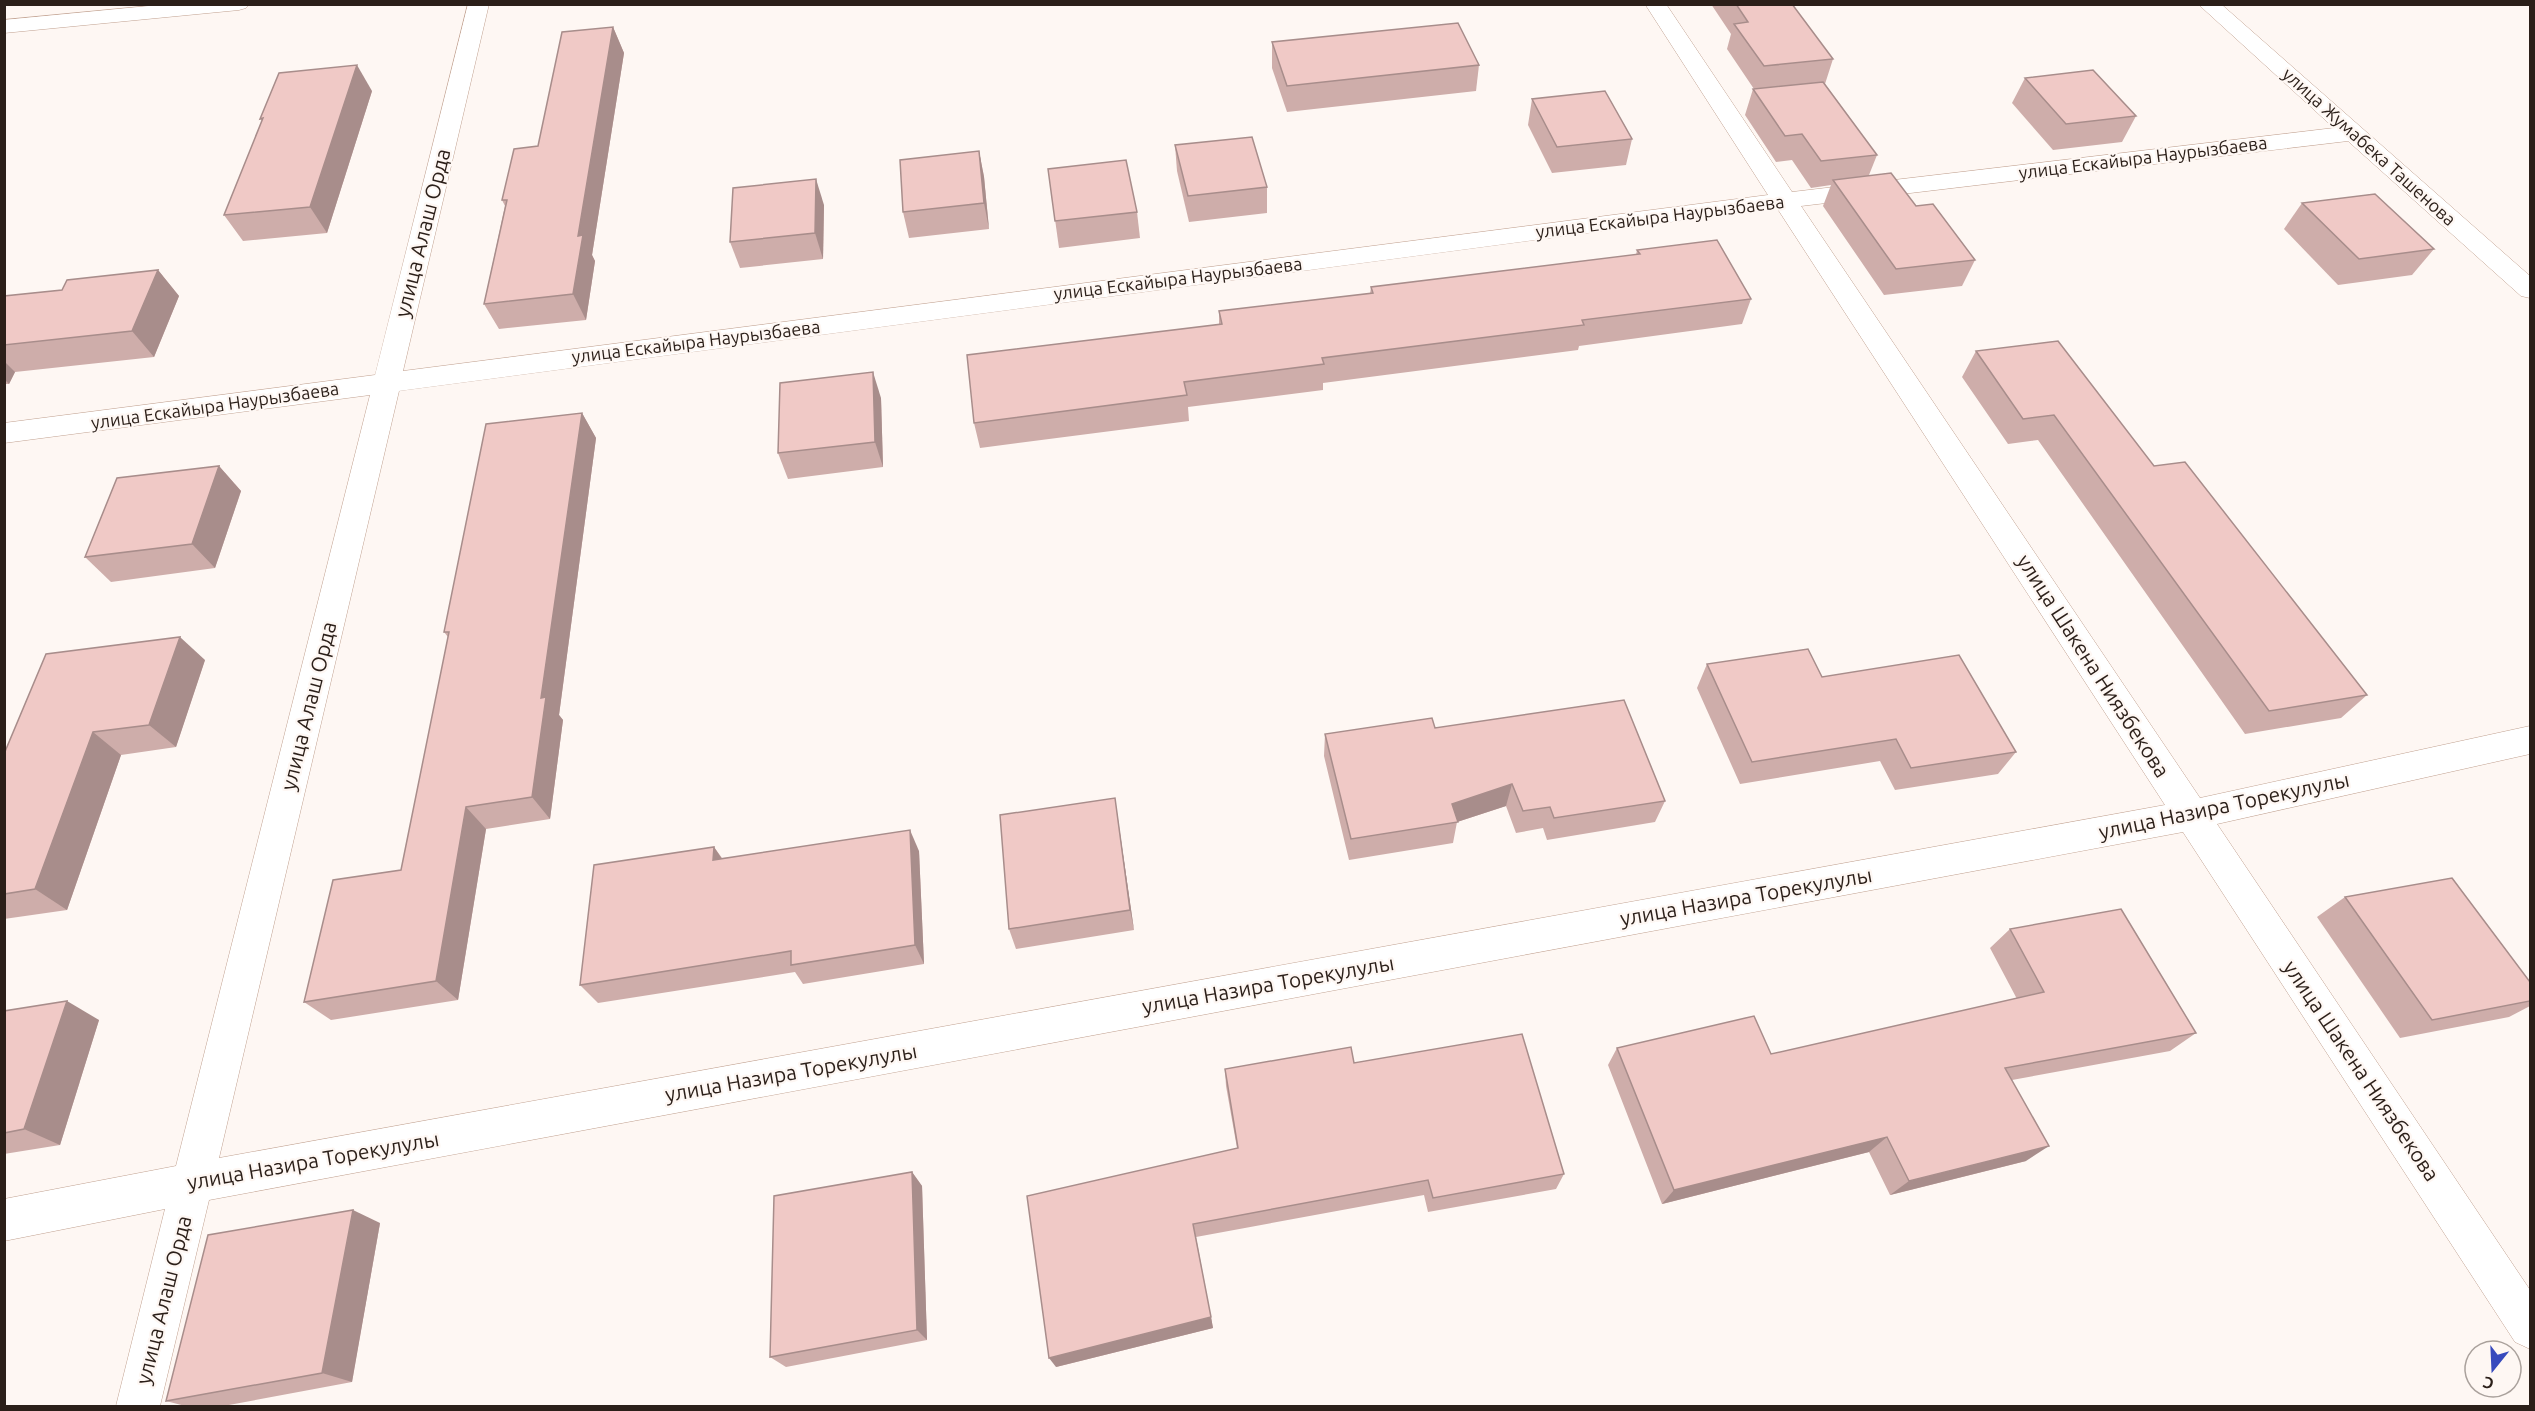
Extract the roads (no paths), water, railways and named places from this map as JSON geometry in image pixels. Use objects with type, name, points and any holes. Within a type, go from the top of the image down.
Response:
[{"type":"street","points":[[4,27],[239,4]]},
{"type":"street","name":"улица Алаш Орда","points":[[138,1407],[479,4]]},
{"type":"street","name":"улица Шакена Ниязбекова","points":[[1655,4],[2530,1327]]},
{"type":"street","name":"улица Жумабека Ташенова","points":[[2208,4],[2530,290]]},
{"type":"street","name":"улица Ескайыра Наурызбаева","points":[[4,433],[1785,200],[2353,133]]},
{"type":"street","name":"улица Назира Торекулулы","points":[[4,1220],[192,1183],[2191,815],[2530,740]]}]
